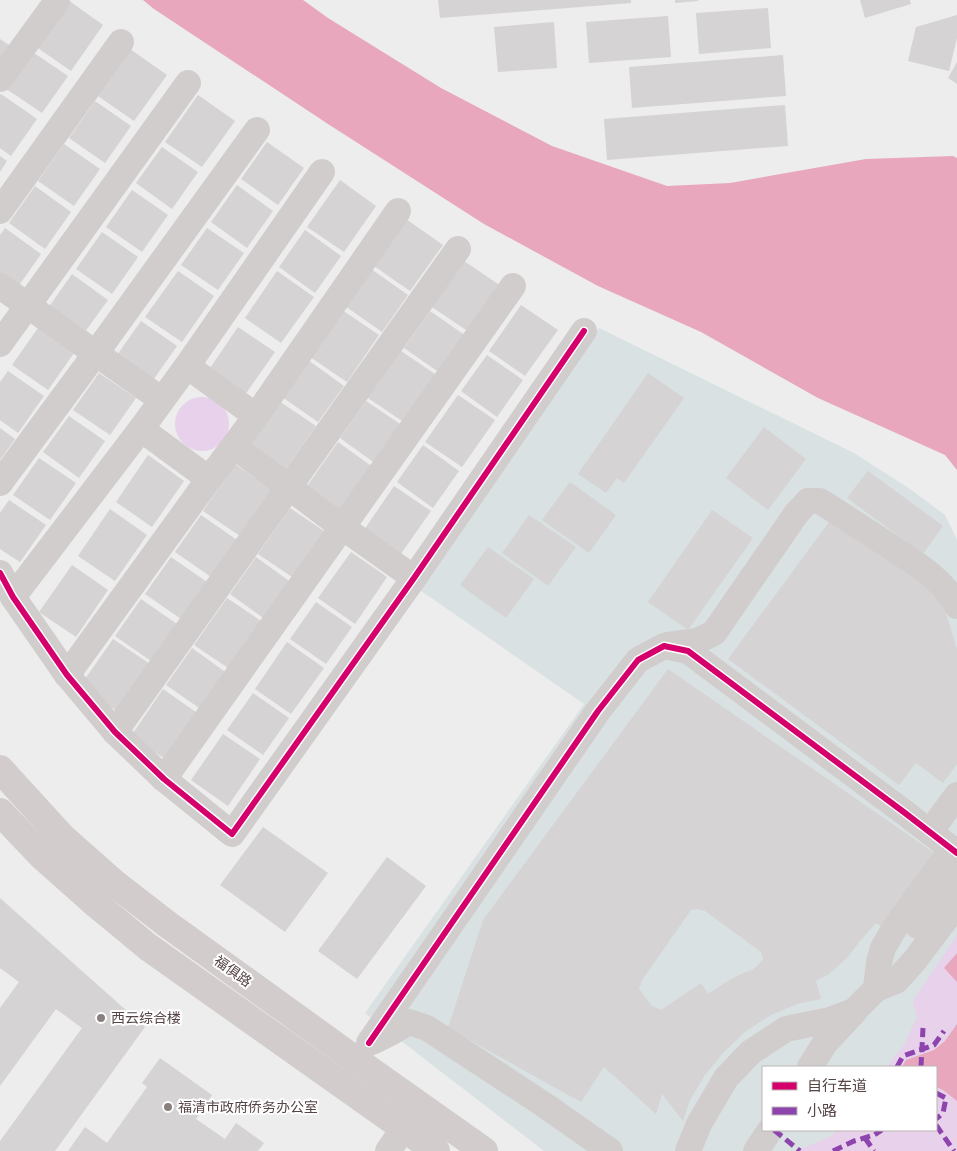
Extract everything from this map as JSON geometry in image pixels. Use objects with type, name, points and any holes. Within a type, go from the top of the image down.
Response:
[{"type":"main road","name":"福俱路","points":[[0,769],[62,837],[114,883],[167,924],[360,1050],[484,1151]]},
{"type":"main road","name":"福俱路","points":[[0,812],[42,856],[148,947],[436,1151]]},
{"type":"street","points":[[0,79],[57,1]]},
{"type":"street","points":[[0,211],[121,42]]},
{"type":"street","points":[[0,344],[188,83]]},
{"type":"street","points":[[0,483],[257,130]]},
{"type":"street","points":[[13,597],[187,366],[322,172]]},
{"type":"street","points":[[66,675],[256,416],[398,211]]},
{"type":"street","points":[[115,732],[458,249]]},
{"type":"street","points":[[0,286],[162,400]]},
{"type":"street","points":[[164,779],[513,286]]},
{"type":"street","points":[[0,573],[13,597],[66,675],[115,732],[164,779],[232,834],[414,578],[584,331]]},
{"type":"street","points":[[187,366],[256,416]]},
{"type":"street","points":[[141,429],[209,479]]},
{"type":"street","points":[[234,446],[414,578]]},
{"type":"street","points":[[360,1050],[598,711],[638,660],[664,646],[697,641],[714,633],[796,514],[808,501],[820,501],[926,570],[954,600],[957,606]]},
{"type":"street","points":[[664,646],[688,651],[954,851],[894,929],[883,948],[879,962],[876,989]]},
{"type":"street","points":[[930,832],[957,795]]},
{"type":"street","points":[[811,1066],[825,1043],[876,989],[920,922],[957,874]]},
{"type":"street","points":[[876,989],[896,981],[915,960],[957,904]]},
{"type":"street","points":[[688,1151],[699,1124],[726,1078],[751,1052],[786,1029],[830,1020],[854,1011]]},
{"type":"street","points":[[360,1050],[408,1022],[427,1028],[544,1104],[610,1151]]},
{"type":"street","points":[[388,1151],[404,1128]]},
{"type":"street","points":[[756,1151],[769,1131]]},
{"type":"shaded area","points":[[143,0],[303,0],[328,18],[441,88],[552,146],[667,186],[730,183],[866,159],[953,156],[957,158],[957,470],[945,455],[818,398],[701,332],[598,286],[484,224],[328,124]]},
{"type":"shaded area","points":[[599,328],[854,453],[910,489],[945,515],[957,540],[957,1151],[544,1151],[365,1013],[584,704],[417,588]]},
{"type":"shaded area","points":[[202,397],[212,399],[221,405],[227,414],[229,424],[227,434],[221,443],[212,449],[202,451],[192,449],[183,443],[177,434],[175,424],[177,414],[183,405],[192,399]]},
{"type":"shaded area","points":[[957,935],[957,1151],[796,1151],[832,1136],[836,1131],[937,1131],[937,1066],[888,1066],[904,1045],[917,1017],[913,1001]]},
{"type":"shaded area","points":[[957,953],[957,982],[944,968]]},
{"type":"shaded area","points":[[957,1024],[957,1101],[937,1087],[937,1066],[903,1066],[906,1060],[934,1050],[945,1041]]},
{"type":"building","points":[[68,0],[103,25],[71,71],[35,46]]},
{"type":"building","points":[[438,0],[631,0],[631,3],[440,18]]},
{"type":"building","points":[[675,0],[698,0],[698,1],[675,3]]},
{"type":"building","points":[[860,0],[910,0],[911,4],[865,18]]},
{"type":"building","points":[[768,8],[771,48],[699,54],[696,13]]},
{"type":"building","points":[[957,15],[957,38],[949,71],[908,61],[916,27]]},
{"type":"building","points":[[668,16],[671,57],[589,63],[586,22]]},
{"type":"building","points":[[554,22],[557,68],[498,72],[494,27]]},
{"type":"building","points":[[0,39],[12,47],[0,64]]},
{"type":"building","points":[[130,49],[167,75],[134,121],[98,96]]},
{"type":"building","points":[[31,51],[68,76],[42,113],[5,88]]},
{"type":"building","points":[[783,55],[786,96],[632,108],[629,67]]},
{"type":"building","points":[[957,62],[957,84],[948,78]]},
{"type":"building","points":[[1,94],[37,119],[11,156],[0,148]]},
{"type":"building","points":[[198,95],[235,121],[202,167],[165,142]]},
{"type":"building","points":[[95,101],[131,126],[105,163],[69,138]]},
{"type":"building","points":[[785,105],[788,146],[607,160],[604,119]]},
{"type":"building","points":[[267,142],[304,168],[278,205],[241,179]]},
{"type":"building","points":[[64,144],[100,169],[74,206],[38,181]]},
{"type":"building","points":[[162,147],[198,172],[172,209],[136,183]]},
{"type":"building","points":[[0,156],[7,161],[0,172]]},
{"type":"building","points":[[340,180],[376,206],[344,252],[307,227]]},
{"type":"building","points":[[237,185],[273,211],[247,248],[211,222]]},
{"type":"building","points":[[35,186],[71,212],[45,249],[9,223]]},
{"type":"building","points":[[132,190],[168,215],[142,252],[106,227]]},
{"type":"building","points":[[406,219],[443,245],[410,291],[374,266]]},
{"type":"building","points":[[5,228],[41,254],[15,291],[0,280],[0,235]]},
{"type":"building","points":[[207,228],[244,253],[218,290],[181,265]]},
{"type":"building","points":[[305,230],[341,256],[315,293],[279,267]]},
{"type":"building","points":[[102,232],[138,257],[112,294],[76,269]]},
{"type":"building","points":[[464,261],[501,286],[469,332],[432,307]]},
{"type":"building","points":[[371,269],[408,295],[382,332],[345,306]]},
{"type":"building","points":[[178,271],[214,296],[182,342],[145,317]]},
{"type":"building","points":[[277,271],[314,297],[281,343],[245,318]]},
{"type":"building","points":[[72,274],[108,300],[82,336],[46,311]]},
{"type":"building","points":[[521,305],[558,330],[525,376],[489,351]]},
{"type":"building","points":[[342,310],[379,335],[347,382],[310,357]]},
{"type":"building","points":[[430,311],[466,336],[440,373],[404,348]]},
{"type":"building","points":[[141,321],[177,346],[151,383],[115,358]]},
{"type":"building","points":[[238,327],[275,352],[242,399],[206,374]]},
{"type":"building","points":[[38,328],[74,353],[48,390],[12,365]]},
{"type":"building","points":[[401,351],[438,376],[405,423],[368,398]]},
{"type":"building","points":[[487,355],[523,380],[497,417],[461,391]]},
{"type":"building","points":[[308,360],[344,386],[318,422],[282,397]]},
{"type":"building","points":[[8,371],[44,396],[18,433],[0,420],[0,382]]},
{"type":"building","points":[[99,373],[136,398],[110,435],[73,410]]},
{"type":"building","points":[[648,373],[684,398],[624,483],[617,478],[606,493],[578,474]]},
{"type":"building","points":[[458,395],[495,420],[462,467],[425,442]]},
{"type":"building","points":[[279,401],[316,426],[283,473],[247,448]]},
{"type":"building","points":[[366,401],[403,426],[376,464],[340,438]]},
{"type":"building","points":[[69,416],[105,441],[79,478],[43,452]]},
{"type":"building","points":[[764,427],[806,459],[768,510],[726,478]]},
{"type":"building","points":[[0,428],[15,439],[0,460]]},
{"type":"building","points":[[338,442],[374,468],[342,514],[305,489]]},
{"type":"building","points":[[423,445],[459,471],[433,508],[397,482]]},
{"type":"building","points":[[148,455],[184,481],[152,527],[116,502]]},
{"type":"building","points":[[39,458],[76,483],[50,520],[13,495]]},
{"type":"building","points":[[235,464],[272,490],[240,536],[203,511]]},
{"type":"building","points":[[868,471],[943,526],[923,554],[847,498]]},
{"type":"building","points":[[570,482],[616,515],[589,553],[542,520]]},
{"type":"building","points":[[394,486],[431,511],[398,558],[362,533]]},
{"type":"building","points":[[9,500],[46,525],[20,562],[0,549],[0,513]]},
{"type":"building","points":[[290,508],[327,533],[295,579],[258,554]]},
{"type":"building","points":[[110,509],[147,535],[115,581],[78,556]]},
{"type":"building","points":[[712,510],[753,538],[688,630],[648,602]]},
{"type":"building","points":[[201,515],[237,540],[211,577],[175,552]]},
{"type":"building","points":[[529,515],[576,547],[548,586],[502,553]]},
{"type":"building","points":[[832,518],[941,598],[957,649],[957,764],[943,783],[916,763],[899,785],[728,659]]},
{"type":"building","points":[[488,547],[534,579],[506,618],[460,585]]},
{"type":"building","points":[[351,552],[387,577],[355,624],[318,598]]},
{"type":"building","points":[[171,557],[207,582],[181,619],[145,594]]},
{"type":"building","points":[[256,557],[292,583],[266,620],[230,594]]},
{"type":"building","points":[[72,565],[108,590],[76,637],[39,612]]},
{"type":"building","points":[[227,598],[264,623],[231,670],[194,645]]},
{"type":"building","points":[[141,599],[177,624],[151,661],[115,636]]},
{"type":"building","points":[[316,602],[352,627],[326,664],[290,639]]},
{"type":"building","points":[[113,639],[150,664],[117,711],[80,686]]},
{"type":"building","points":[[287,642],[324,668],[291,714],[255,689]]},
{"type":"building","points":[[192,648],[228,674],[202,710],[166,685]]},
{"type":"building","points":[[668,669],[933,852],[916,880],[882,927],[876,923],[848,957],[829,974],[816,981],[821,999],[797,1004],[771,1015],[746,1031],[722,1054],[705,1075],[690,1100],[683,1121],[662,1094],[656,1114],[604,1067],[581,1102],[448,1028],[483,920]],"holes":[[[691,910],[705,911],[761,952],[763,959],[752,970],[726,982],[708,994],[701,983],[661,1010],[652,1006],[639,989],[642,980]]]},
{"type":"building","points":[[163,689],[200,715],[168,761],[131,736]]},
{"type":"building","points":[[253,693],[289,718],[263,755],[227,730]]},
{"type":"building","points":[[223,734],[260,759],[228,806],[191,780]]},
{"type":"building","points":[[263,827],[328,873],[285,932],[220,885]]},
{"type":"building","points":[[387,857],[426,886],[357,979],[318,951]]},
{"type":"building","name":"西云综合楼","points":[[0,898],[145,1027],[55,1151],[0,1151],[0,1141],[82,1028],[56,1009],[0,1086],[0,1008],[19,982],[0,968]]},
{"type":"building","name":"福清市政府侨务办公室","points":[[160,1058],[212,1095],[196,1119],[225,1139],[236,1123],[264,1143],[258,1151],[68,1151],[85,1127],[107,1143],[147,1087],[142,1083]]},
{"type":"marked path","points":[[921,1066],[923,1028]]},
{"type":"marked path","points":[[898,1066],[903,1056],[934,1045],[944,1031]]},
{"type":"marked path","points":[[937,1094],[946,1098],[943,1113],[937,1118]]},
{"type":"marked path","points":[[937,1126],[954,1151]]},
{"type":"marked path","points":[[775,1131],[800,1151]]},
{"type":"marked path","points":[[833,1151],[880,1131]]},
{"type":"marked path","points":[[865,1138],[874,1151]]},
{"type":"cycle path","points":[[0,573],[13,597],[67,675],[115,732],[164,779],[232,834],[414,578],[584,331]]},
{"type":"cycle path","points":[[369,1043],[598,711],[638,660],[664,646],[688,651],[957,853]]},
{"type":"place","name":"西云综合楼","points":[[101,1018]]},
{"type":"place","name":"福清市政府侨务办公室","points":[[168,1107]]}]
